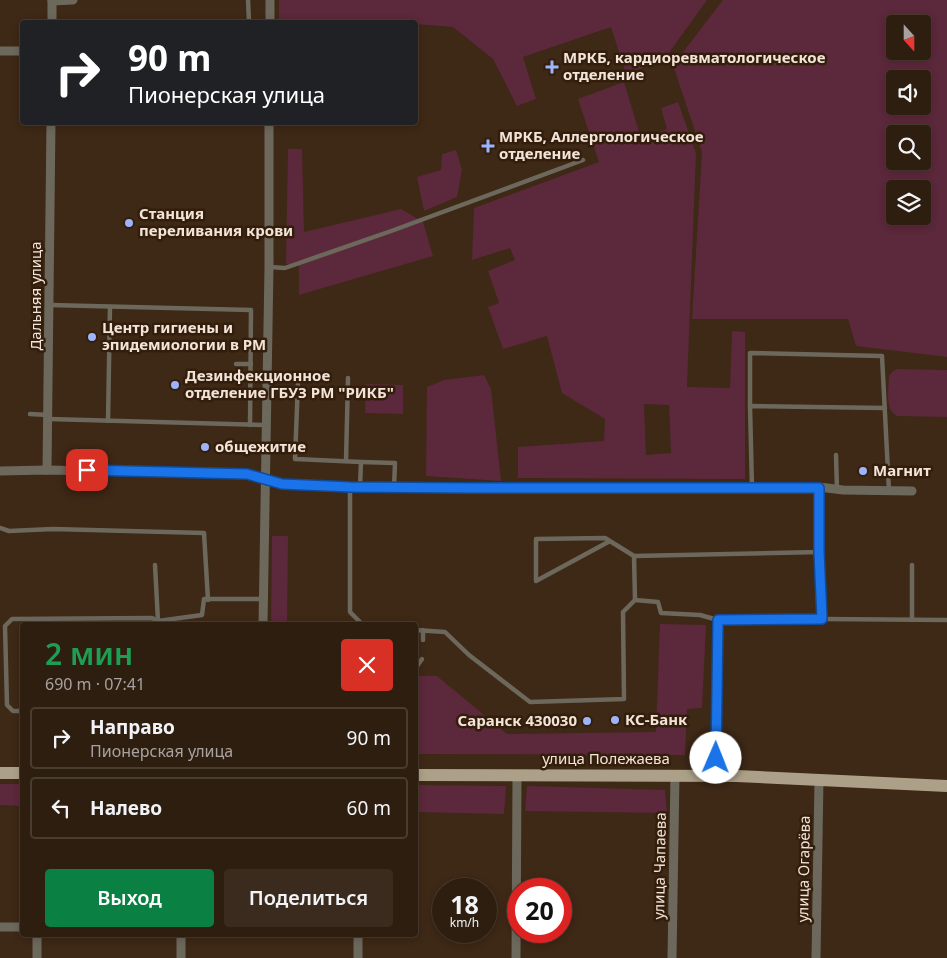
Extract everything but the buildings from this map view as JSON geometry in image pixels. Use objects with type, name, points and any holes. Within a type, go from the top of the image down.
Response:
[{"type":"main road","points":[[0,773],[20,773]]},
{"type":"main road","name":"улица Полежаева","points":[[418,775],[716,775],[947,786]]},
{"type":"street","points":[[52,20],[52,0],[73,0]]},
{"type":"street","points":[[270,0],[270,20]]},
{"type":"street","points":[[0,51],[20,51]]},
{"type":"street","name":"Дальняя улица","points":[[47,470],[51,125]]},
{"type":"street","points":[[262,622],[269,267],[269,125]]},
{"type":"street","points":[[0,471],[47,470],[247,474],[282,484],[350,487],[819,488],[912,491]]},
{"type":"street","name":"улица Чапаева","points":[[672,958],[675,775]]},
{"type":"street","points":[[516,958],[517,776]]},
{"type":"street","name":"улица Огарёва","points":[[816,958],[819,780]]},
{"type":"street","points":[[0,927],[20,927]]},
{"type":"street","points":[[37,937],[37,958]]},
{"type":"street","points":[[181,937],[181,958]]},
{"type":"street","points":[[358,937],[358,958]]},
{"type":"lane","points":[[248,0],[249,20]]},
{"type":"lane","points":[[269,267],[285,268],[583,160]]},
{"type":"lane","points":[[50,305],[251,310],[250,425]]},
{"type":"lane","points":[[108,421],[110,307]]},
{"type":"lane","points":[[752,488],[750,353],[882,356],[889,491]]},
{"type":"lane","points":[[236,364],[251,364]]},
{"type":"lane","points":[[346,461],[348,378]]},
{"type":"lane","points":[[298,382],[295,460],[395,463],[394,487]]},
{"type":"lane","points":[[750,406],[884,408]]},
{"type":"lane","points":[[30,414],[108,421],[265,425]]},
{"type":"lane","points":[[836,455],[837,490]]},
{"type":"lane","points":[[360,487],[361,462]]},
{"type":"lane","points":[[350,487],[350,612],[361,622]]},
{"type":"lane","points":[[819,488],[822,619]]},
{"type":"lane","points":[[0,528],[10,531],[53,529],[204,533],[206,600],[202,615],[164,622]]},
{"type":"lane","points":[[610,541],[536,581],[536,538],[605,538],[610,541],[634,556],[819,552]]},
{"type":"lane","points":[[418,630],[445,632],[468,655],[530,702],[624,699],[623,612],[635,600],[634,556]]},
{"type":"lane","points":[[155,565],[158,622]]},
{"type":"lane","points":[[912,565],[912,620]]},
{"type":"lane","points":[[206,600],[263,599]]},
{"type":"lane","points":[[635,600],[658,602],[661,613],[700,615],[718,620],[947,620]]},
{"type":"lane","points":[[20,711],[14,711],[7,705],[5,626],[12,619],[152,618],[157,622]]},
{"type":"lane","points":[[716,775],[718,620]]},
{"type":"lane","points":[[423,630],[423,640]]},
{"type":"lane","points":[[418,665],[422,659]]},
{"type":"shaded area","points":[[279,0],[707,0],[663,61],[626,74],[611,27],[523,57],[536,99],[517,106],[493,59],[453,27],[418,24],[418,20],[279,20]]},
{"type":"shaded area","points":[[723,0],[947,0],[947,357],[856,346],[848,319],[692,319],[702,152],[673,65]]},
{"type":"shaded area","points":[[624,82],[641,138],[667,129],[661,108],[678,102],[696,153],[687,387],[730,388],[732,331],[745,332],[745,479],[518,478],[518,447],[604,441],[605,419],[562,393],[547,336],[503,349],[488,307],[499,303],[488,271],[515,260],[510,248],[472,260],[474,208],[599,162],[578,99]],"holes":[[[644,404],[669,405],[671,453],[646,455]]]},
{"type":"shaded area","points":[[288,149],[302,149],[304,232],[401,209],[423,222],[433,256],[299,295],[299,264],[286,264]]},
{"type":"shaded area","points":[[456,150],[462,170],[457,197],[424,211],[417,177],[441,170],[442,154]]},
{"type":"shaded area","points":[[897,369],[947,370],[947,417],[897,416],[893,413],[888,398],[889,376]]},
{"type":"shaded area","points":[[484,375],[491,389],[501,481],[426,476],[427,387],[444,380]]},
{"type":"shaded area","points":[[366,384],[403,385],[403,414],[365,413]]},
{"type":"shaded area","points":[[272,536],[288,536],[287,622],[271,622]]},
{"type":"shaded area","points":[[660,624],[706,625],[702,708],[687,709],[685,755],[418,754],[418,676],[437,676],[507,734],[656,732]]},
{"type":"shaded area","points":[[0,784],[20,784],[20,806],[0,805]]},
{"type":"shaded area","points":[[418,785],[506,786],[504,814],[418,812]]},
{"type":"shaded area","points":[[527,786],[665,790],[667,813],[525,811]]},
{"type":"place","name":"МРКБ, кардиоревматологическое отделение","points":[[552,67]]},
{"type":"place","name":"МРКБ, Аллергологическое отделение","points":[[488,146]]},
{"type":"place","name":"Станция переливания крови","points":[[129,223]]},
{"type":"place","name":"Центр гигиены и эпидемиологии в РМ","points":[[92,337]]},
{"type":"place","name":"Дезинфекционное отделение ГБУЗ РМ \"РИКБ\"","points":[[175,385]]},
{"type":"place","name":"общежитие","points":[[205,447]]},
{"type":"place","name":"Магнит","points":[[863,471]]},
{"type":"place","name":"КС-Банк","points":[[615,720]]},
{"type":"place","name":"Саранск 430030","points":[[587,721]]},
{"type":"route","points":[[87,470],[247,474],[282,484],[350,487],[819,488],[822,619],[718,620],[716,758]]}]
